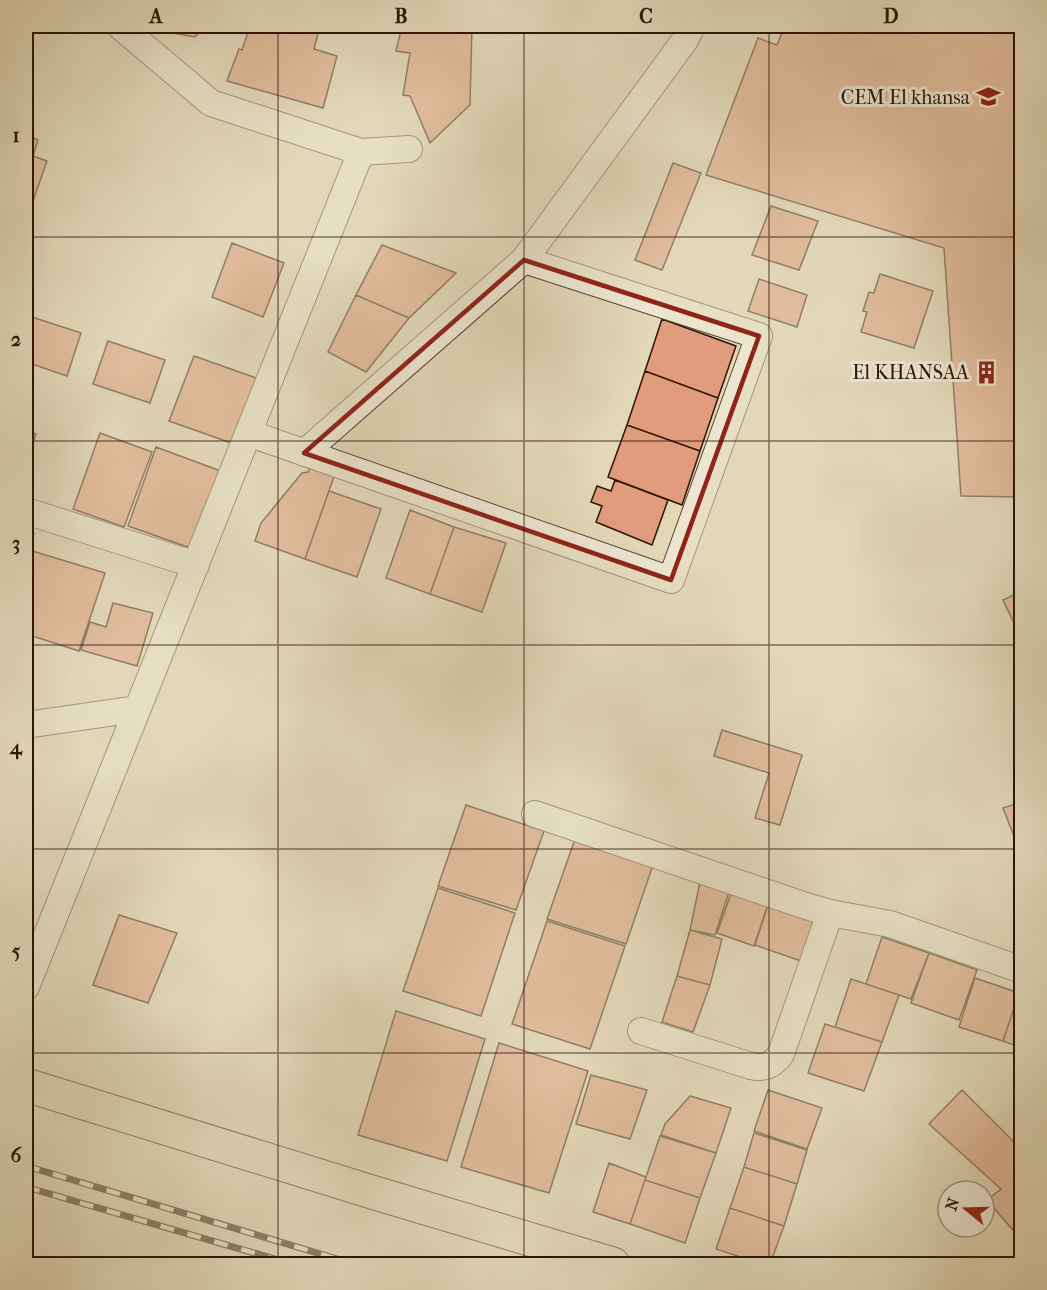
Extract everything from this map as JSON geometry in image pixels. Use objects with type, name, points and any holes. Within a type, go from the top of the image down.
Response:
[{"type":"main road","points":[[26,1085],[614,1264]]},
{"type":"street","points":[[120,26],[211,103],[361,152],[409,149]]},
{"type":"street","points":[[304,453],[524,260],[685,40],[692,26]]},
{"type":"street","points":[[26,987],[361,152]]},
{"type":"street","points":[[248,433],[671,580],[759,336],[524,260]]},
{"type":"street","points":[[26,511],[196,565]]},
{"type":"street","points":[[26,725],[137,709]]},
{"type":"street","points":[[535,814],[830,913],[890,924],[1022,970]]},
{"type":"street","points":[[641,1031],[757,1068],[770,1065],[781,1054],[830,913]]},
{"type":"highlighted area","points":[[524,260],[759,336],[671,580],[304,453]]},
{"type":"building","points":[[153,26],[205,26],[195,37],[150,29]]},
{"type":"building","points":[[250,26],[320,26],[314,49],[337,56],[323,108],[227,81],[239,49],[242,50]]},
{"type":"building","points":[[402,26],[472,26],[470,105],[430,143],[410,96],[403,95],[410,53],[396,51]]},
{"type":"building","name":"El KHANSAA","points":[[785,26],[1022,26],[1022,497],[961,496],[944,248],[706,175],[758,38],[777,45]]},
{"type":"building","points":[[26,135],[38,140],[33,156],[47,161],[26,221]]},
{"type":"building","points":[[673,163],[701,173],[662,270],[635,260]]},
{"type":"building","points":[[771,206],[818,221],[799,270],[752,255]]},
{"type":"building","points":[[232,243],[284,263],[263,317],[212,297]]},
{"type":"building","points":[[382,245],[456,273],[409,318],[356,295]]},
{"type":"building","points":[[880,274],[933,291],[914,348],[861,332],[867,312],[863,311],[869,292],[874,293]]},
{"type":"building","points":[[759,279],[807,295],[797,327],[748,311]]},
{"type":"building","points":[[356,295],[409,318],[366,372],[328,352]]},
{"type":"building","points":[[26,315],[81,333],[67,376],[26,362]]},
{"type":"building","points":[[662,319],[736,346],[718,398],[645,371]]},
{"type":"building","points":[[108,341],[165,360],[150,403],[93,384]]},
{"type":"building","points":[[194,356],[262,380],[237,445],[169,421]]},
{"type":"building","points":[[645,371],[718,398],[700,451],[627,425]]},
{"type":"building","points":[[627,425],[700,451],[682,505],[608,477]]},
{"type":"building","points":[[26,430],[36,434],[26,464]]},
{"type":"building","points":[[100,433],[152,452],[124,527],[73,509]]},
{"type":"building","points":[[156,447],[226,473],[196,550],[128,526]]},
{"type":"building","points":[[312,463],[336,471],[305,559],[255,541],[261,523],[302,473],[308,472]]},
{"type":"building","points":[[615,480],[668,500],[652,545],[596,522],[602,506],[591,502],[597,486],[611,491]]},
{"type":"building","points":[[329,491],[381,509],[357,577],[305,559]]},
{"type":"building","points":[[410,510],[454,527],[430,594],[386,578]]},
{"type":"building","points":[[454,527],[506,543],[482,612],[430,594]]},
{"type":"building","points":[[26,530],[34,533],[26,559]]},
{"type":"building","points":[[1022,549],[1022,572],[1015,552]]},
{"type":"building","points":[[29,550],[105,573],[79,651],[26,634],[26,560]]},
{"type":"building","points":[[1022,591],[1022,640],[1003,600]]},
{"type":"building","points":[[113,603],[153,613],[137,666],[81,650],[90,622],[106,627]]},
{"type":"building","points":[[722,730],[802,755],[780,825],[755,818],[769,773],[714,756]]},
{"type":"building","points":[[1022,802],[1022,857],[1003,808]]},
{"type":"building","points":[[466,805],[544,831],[516,910],[438,886]]},
{"type":"building","points":[[575,839],[653,865],[626,944],[547,919]]},
{"type":"building","points":[[701,877],[731,886],[715,935],[690,930]]},
{"type":"building","points":[[734,885],[771,895],[754,946],[717,933]]},
{"type":"building","points":[[438,888],[515,913],[481,1016],[403,991]]},
{"type":"building","points":[[771,896],[816,912],[801,961],[755,945]]},
{"type":"building","points":[[119,915],[177,933],[148,1003],[93,985]]},
{"type":"building","points":[[547,921],[625,946],[590,1049],[512,1024]]},
{"type":"building","points":[[690,930],[722,939],[710,985],[677,976]]},
{"type":"building","points":[[882,937],[929,953],[911,999],[866,984]]},
{"type":"building","points":[[929,953],[977,970],[959,1020],[911,1003]]},
{"type":"building","points":[[677,976],[710,985],[693,1032],[662,1022]]},
{"type":"building","points":[[975,978],[1019,993],[1003,1041],[959,1027]]},
{"type":"building","points":[[851,979],[899,995],[882,1042],[835,1027]]},
{"type":"building","points":[[1019,993],[1022,994],[1022,1048],[1003,1041]]},
{"type":"building","points":[[396,1011],[485,1039],[447,1161],[358,1135]]},
{"type":"building","points":[[825,1024],[882,1042],[864,1091],[808,1073]]},
{"type":"building","points":[[499,1043],[588,1071],[549,1193],[461,1167]]},
{"type":"building","points":[[591,1075],[647,1090],[630,1139],[576,1124]]},
{"type":"building","points":[[768,1090],[822,1108],[807,1149],[754,1131]]},
{"type":"building","points":[[962,1090],[1022,1150],[1022,1235],[1019,1237],[996,1210],[996,1193],[1001,1189],[996,1184],[996,1179],[990,1179],[929,1124]]},
{"type":"building","points":[[690,1096],[731,1108],[716,1153],[661,1135],[665,1124]]},
{"type":"building","points":[[754,1133],[807,1150],[797,1184],[744,1167]]},
{"type":"building","points":[[660,1136],[716,1153],[700,1198],[645,1180]]},
{"type":"building","points":[[609,1163],[646,1177],[630,1224],[593,1212]]},
{"type":"building","points":[[744,1167],[797,1184],[784,1226],[730,1208]]},
{"type":"building","points":[[645,1180],[700,1198],[685,1243],[630,1224]]},
{"type":"building","points":[[730,1208],[784,1226],[770,1264],[762,1264],[716,1249]]},
{"type":"railway","points":[[26,1166],[354,1264]]},
{"type":"railway","points":[[26,1187],[292,1264]]},
{"type":"place","name":"CEM El khansa","points":[[988,97]]},
{"type":"place","name":"El KHANSAA","points":[[987,372]]}]
